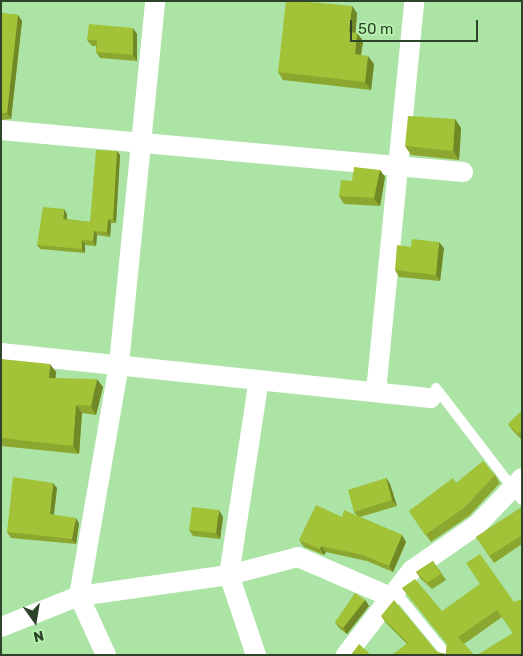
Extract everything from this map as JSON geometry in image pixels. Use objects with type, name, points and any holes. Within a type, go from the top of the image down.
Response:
[{"type":"street","points":[[106,655],[79,596],[119,364],[155,1]]},
{"type":"street","points":[[376,392],[414,1]]},
{"type":"street","points":[[1,130],[463,172]]},
{"type":"street","points":[[1,353],[376,392],[434,393]]},
{"type":"street","points":[[256,655],[229,575],[259,380]]},
{"type":"street","points":[[346,655],[391,593],[412,570],[477,525],[519,488]]},
{"type":"street","points":[[1,627],[79,596],[229,575],[298,557],[391,593]]},
{"type":"lane","points":[[434,393],[519,488]]},
{"type":"lane","points":[[391,593],[447,655]]},
{"type":"building","points":[[286,1],[310,1],[352,6],[349,32],[357,33],[355,54],[368,56],[365,82],[278,72]]},
{"type":"building","points":[[1,13],[18,15],[7,113],[1,113]]},
{"type":"building","points":[[89,24],[133,28],[133,55],[96,52],[97,40],[87,40]]},
{"type":"building","points":[[408,116],[455,119],[453,151],[405,146]]},
{"type":"building","points":[[96,150],[117,151],[113,219],[108,219],[107,232],[94,231],[93,241],[82,240],[82,249],[37,245],[43,207],[64,209],[63,219],[90,222]]},
{"type":"building","points":[[354,167],[380,170],[374,198],[339,196],[341,180],[352,181]]},
{"type":"building","points":[[412,239],[439,242],[436,275],[395,270],[397,245],[411,247]]},
{"type":"building","points":[[1,359],[50,364],[49,378],[97,379],[91,406],[76,405],[73,446],[1,438]]},
{"type":"building","points":[[522,411],[522,430],[518,434],[508,424]]},
{"type":"building","points":[[483,461],[495,475],[464,508],[425,535],[409,511],[453,478],[456,483]]},
{"type":"building","points":[[13,477],[53,483],[50,514],[76,518],[72,539],[7,532]]},
{"type":"building","points":[[386,478],[392,500],[354,512],[348,490]]},
{"type":"building","points":[[316,505],[342,517],[344,510],[402,535],[389,566],[363,555],[321,546],[320,549],[299,540]]},
{"type":"building","points":[[192,507],[219,510],[216,533],[189,530]]},
{"type":"building","points":[[522,507],[522,535],[489,556],[476,537]]},
{"type":"building","points":[[480,554],[514,602],[522,599],[522,655],[477,655],[513,633],[497,610],[458,637],[474,655],[392,655],[408,643],[381,616],[394,600],[437,652],[446,654],[447,644],[402,588],[415,579],[442,611],[480,584],[466,563]]},
{"type":"building","points":[[433,561],[441,574],[427,583],[416,572]]},
{"type":"building","points":[[355,593],[365,600],[343,628],[335,622]]},
{"type":"building","points":[[359,644],[371,655],[351,655]]}]
